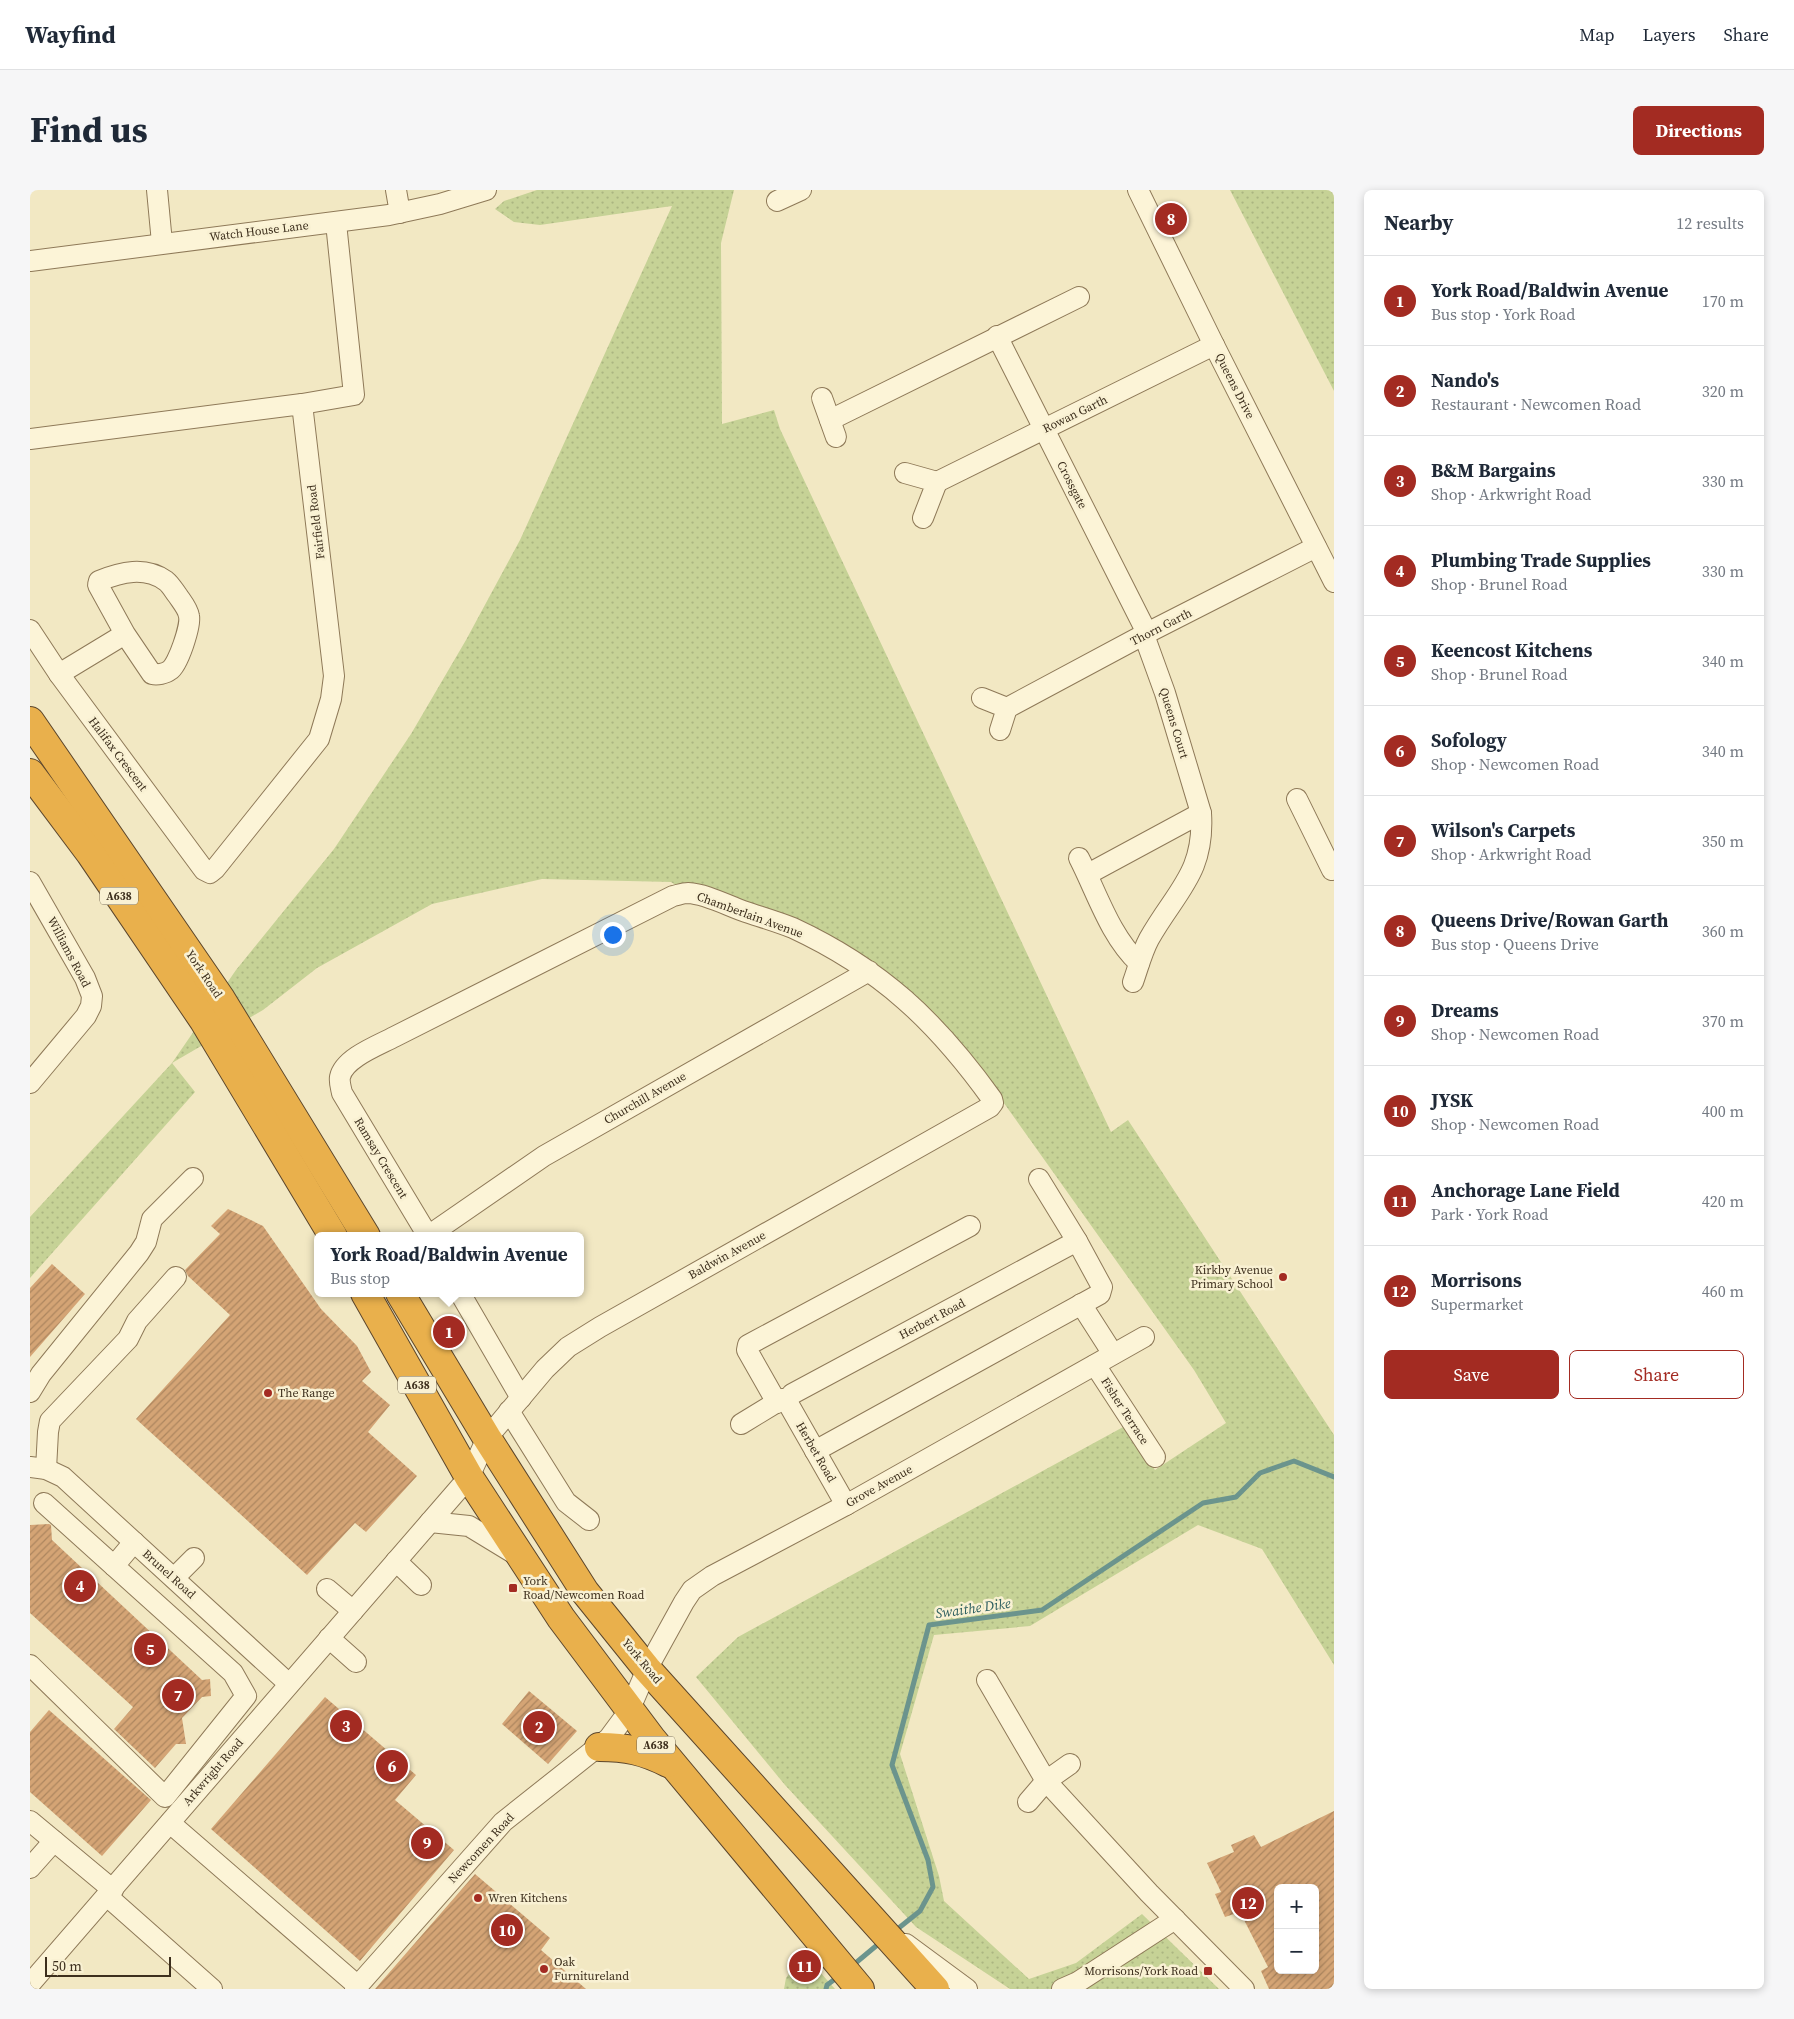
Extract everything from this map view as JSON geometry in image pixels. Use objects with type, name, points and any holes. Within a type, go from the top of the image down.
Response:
[{"type":"highway","name":"York Road","points":[[30,721],[244,1034],[364,1232]]},
{"type":"highway","name":"A638","points":[[30,773],[90,853],[226,1054],[330,1232]]},
{"type":"highway","name":"A638","points":[[367,1297],[469,1478],[561,1618],[629,1710],[674,1766],[860,1989]]},
{"type":"highway","name":"York Road","points":[[402,1297],[486,1438],[585,1592],[647,1669],[932,1986]]},
{"type":"highway","points":[[599,1747],[623,1747],[637,1750],[674,1766]]},
{"type":"street","points":[[158,190],[162,243]]},
{"type":"street","points":[[396,190],[400,213]]},
{"type":"street","name":"Watch House Lane","points":[[30,261],[400,213],[440,204],[486,190]]},
{"type":"street","points":[[777,201],[801,190]]},
{"type":"street","name":"Queens Drive","points":[[1138,190],[1334,582]]},
{"type":"street","points":[[30,439],[302,404],[354,395],[336,222]]},
{"type":"street","points":[[822,398],[833,428],[997,336],[1079,297]]},
{"type":"street","name":"Crossgate","points":[[997,336],[1146,634]]},
{"type":"street","name":"Rowan Garth","points":[[937,482],[1214,345]]},
{"type":"street","name":"Fairfield Road","points":[[210,873],[318,739],[331,699],[334,676],[302,404]]},
{"type":"street","points":[[905,473],[937,482],[924,518]]},
{"type":"street","name":"Thorn Garth","points":[[1007,708],[1316,547]]},
{"type":"street","points":[[132,571],[158,577],[167,582],[189,614],[189,624],[176,663],[170,670],[157,675],[152,674],[125,634],[98,585],[99,580],[132,571]]},
{"type":"street","name":"Halifax Crescent","points":[[30,630],[58,674],[204,870],[210,873]]},
{"type":"street","points":[[58,674],[125,634]]},
{"type":"street","name":"Queens Court","points":[[1133,982],[1149,940],[1188,879],[1199,852],[1202,831],[1201,813],[1146,634]]},
{"type":"street","points":[[982,698],[1007,708],[1000,730]]},
{"type":"street","points":[[1298,799],[1332,870],[1334,868]]},
{"type":"street","points":[[1139,963],[1127,952],[1117,935],[1084,866],[1201,813]]},
{"type":"street","name":"Williams Road","points":[[30,882],[85,978],[92,996],[91,1006],[86,1016],[30,1083]]},
{"type":"street","name":"Chamberlain Avenue","points":[[340,1078],[343,1069],[350,1061],[673,896],[688,893],[791,928],[833,949],[869,971],[899,993],[925,1017],[958,1053],[993,1103]]},
{"type":"street","name":"Churchill Avenue","points":[[434,1232],[544,1156],[869,971]]},
{"type":"street","name":"Ramsay Crescent","points":[[340,1078],[342,1093],[426,1232]]},
{"type":"street","name":"Baldwin Avenue","points":[[486,1438],[545,1368],[562,1353],[600,1327],[990,1107],[993,1103]]},
{"type":"street","points":[[30,1392],[41,1374],[146,1242],[152,1219],[194,1178]]},
{"type":"street","points":[[815,1451],[1100,1294],[1102,1287],[1077,1241],[1039,1179]]},
{"type":"street","name":"Herbet Road","points":[[846,1505],[789,1405],[783,1401],[747,1350],[748,1345],[970,1226]]},
{"type":"street","name":"Herbert Road","points":[[741,1424],[792,1394],[1077,1241]]},
{"type":"street","name":"Brunel Road","points":[[176,1277],[137,1321],[128,1339],[50,1422],[38,1468],[63,1477],[290,1684]]},
{"type":"street","points":[[462,1297],[515,1405],[566,1502],[589,1520]]},
{"type":"street","points":[[1081,1304],[1113,1354]]},
{"type":"street","name":"Grove Avenue","points":[[647,1669],[692,1590],[712,1576],[846,1505],[1144,1337]]},
{"type":"street","name":"Fisher Terrace","points":[[1095,1365],[1155,1457]]},
{"type":"street","name":"Arkwright Road","points":[[34,1972],[110,1893],[469,1478],[486,1438]]},
{"type":"street","points":[[44,1503],[233,1673],[246,1696],[165,1797]]},
{"type":"street","points":[[430,1522],[469,1526],[521,1558]]},
{"type":"street","points":[[114,1566],[134,1542]]},
{"type":"street","points":[[174,1578],[194,1558]]},
{"type":"street","points":[[396,1561],[421,1586]]},
{"type":"street","points":[[327,1589],[353,1611]]},
{"type":"street","points":[[329,1638],[356,1662]]},
{"type":"street","points":[[30,1665],[165,1797],[176,1816],[357,1988]]},
{"type":"street","name":"Newcomen Road","points":[[357,1988],[503,1822],[527,1801],[609,1738],[629,1710],[647,1669]]},
{"type":"street","points":[[987,1680],[1046,1781],[1175,1919],[1244,1989]]},
{"type":"street","points":[[1028,1802],[1046,1781],[1070,1764]]},
{"type":"street","points":[[30,1821],[54,1841],[212,1989]]},
{"type":"street","points":[[30,1868],[54,1841]]},
{"type":"street","points":[[869,1916],[967,1989]]},
{"type":"street","points":[[1071,1987],[1175,1919]]},
{"type":"green space","points":[[537,190],[734,190],[721,243],[722,424],[774,410],[780,429],[1111,1132],[1128,1120],[1334,1435],[1334,1665],[1262,1549],[1198,1525],[1030,1626],[934,1635],[900,1754],[939,1876],[944,1901],[1029,1979],[1076,1963],[1142,1914],[1219,1989],[1010,1989],[916,1927],[785,1785],[696,1677],[738,1637],[1125,1426],[1155,1470],[1226,1423],[1194,1370],[1001,1099],[869,971],[688,893],[671,882],[542,879],[432,904],[317,968],[263,1010],[172,1063],[236,970],[334,849],[411,734],[466,640],[520,540],[672,206],[540,225],[514,222],[495,209],[504,201]]},
{"type":"green space","points":[[1230,190],[1334,190],[1334,391]]},
{"type":"green space","points":[[172,1063],[195,1092],[30,1278],[30,1217]]},
{"type":"green space","points":[[804,1954],[835,1989],[784,1989],[786,1978]]},
{"type":"building","name":"The Range","points":[[228,1209],[263,1226],[321,1309],[357,1346],[371,1372],[362,1381],[390,1405],[368,1432],[417,1476],[366,1532],[355,1523],[307,1575],[136,1419],[230,1315],[188,1276],[185,1270],[220,1234],[211,1226]]},
{"type":"building","points":[[52,1264],[85,1294],[30,1357],[30,1288]]},
{"type":"building","points":[[30,1525],[51,1525],[52,1540],[202,1680],[210,1679],[211,1696],[202,1697],[182,1718],[186,1744],[176,1744],[155,1768],[114,1729],[133,1707],[30,1613]]},
{"type":"building","points":[[529,1691],[577,1731],[548,1764],[502,1724]]},
{"type":"building","points":[[325,1697],[416,1775],[395,1800],[454,1850],[360,1961],[211,1829]]},
{"type":"building","points":[[49,1710],[151,1800],[102,1856],[30,1792],[30,1732]]},
{"type":"building","points":[[1334,1811],[1334,1989],[1269,1989],[1261,1971],[1268,1967],[1240,1912],[1225,1917],[1215,1894],[1221,1892],[1207,1863],[1234,1852],[1231,1845],[1254,1835],[1261,1847]]},
{"type":"building","points":[[475,1874],[550,1938],[541,1950],[586,1989],[375,1989]]},
{"type":"waterway","name":"Swaithe Dike","points":[[895,1931],[920,1911],[933,1887],[928,1860],[892,1765],[929,1625],[1042,1610],[1203,1503],[1236,1497],[1260,1473],[1294,1461],[1334,1477]]},
{"type":"waterway","name":"Swaithe Dike","points":[[852,1966],[882,1941]]},
{"type":"waterway","name":"Swaithe Dike","points":[[826,1989],[827,1985],[839,1976]]},
{"type":"place","name":"Queens Drive/Rowan Garth","points":[[1171,219]]},
{"type":"place","name":"Kirkby Avenue Primary School","points":[[1283,1277]]},
{"type":"place","name":"York Road/Baldwin Avenue","points":[[449,1332]]},
{"type":"place","name":"The Range","points":[[268,1393]]},
{"type":"place","name":"Plumbing Trade Supplies","points":[[80,1586]]},
{"type":"place","name":"York Road/Newcomen Road","points":[[513,1588]]},
{"type":"place","name":"Keencost Kitchens","points":[[150,1649]]},
{"type":"place","name":"Wilson's Carpets","points":[[178,1695]]},
{"type":"place","name":"B&M Bargains","points":[[346,1726]]},
{"type":"place","name":"Nando's","points":[[539,1727]]},
{"type":"place","name":"Sofology","points":[[392,1766]]},
{"type":"place","name":"Dreams","points":[[427,1843]]},
{"type":"place","name":"Wren Kitchens","points":[[478,1898]]},
{"type":"place","name":"Morrisons","points":[[1248,1903]]},
{"type":"place","name":"JYSK","points":[[507,1930]]},
{"type":"place","name":"Anchorage Lane Field","points":[[805,1966]]},
{"type":"place","name":"Oak Furnitureland","points":[[544,1969]]},
{"type":"place","name":"Morrisons/York Road","points":[[1208,1971]]}]
